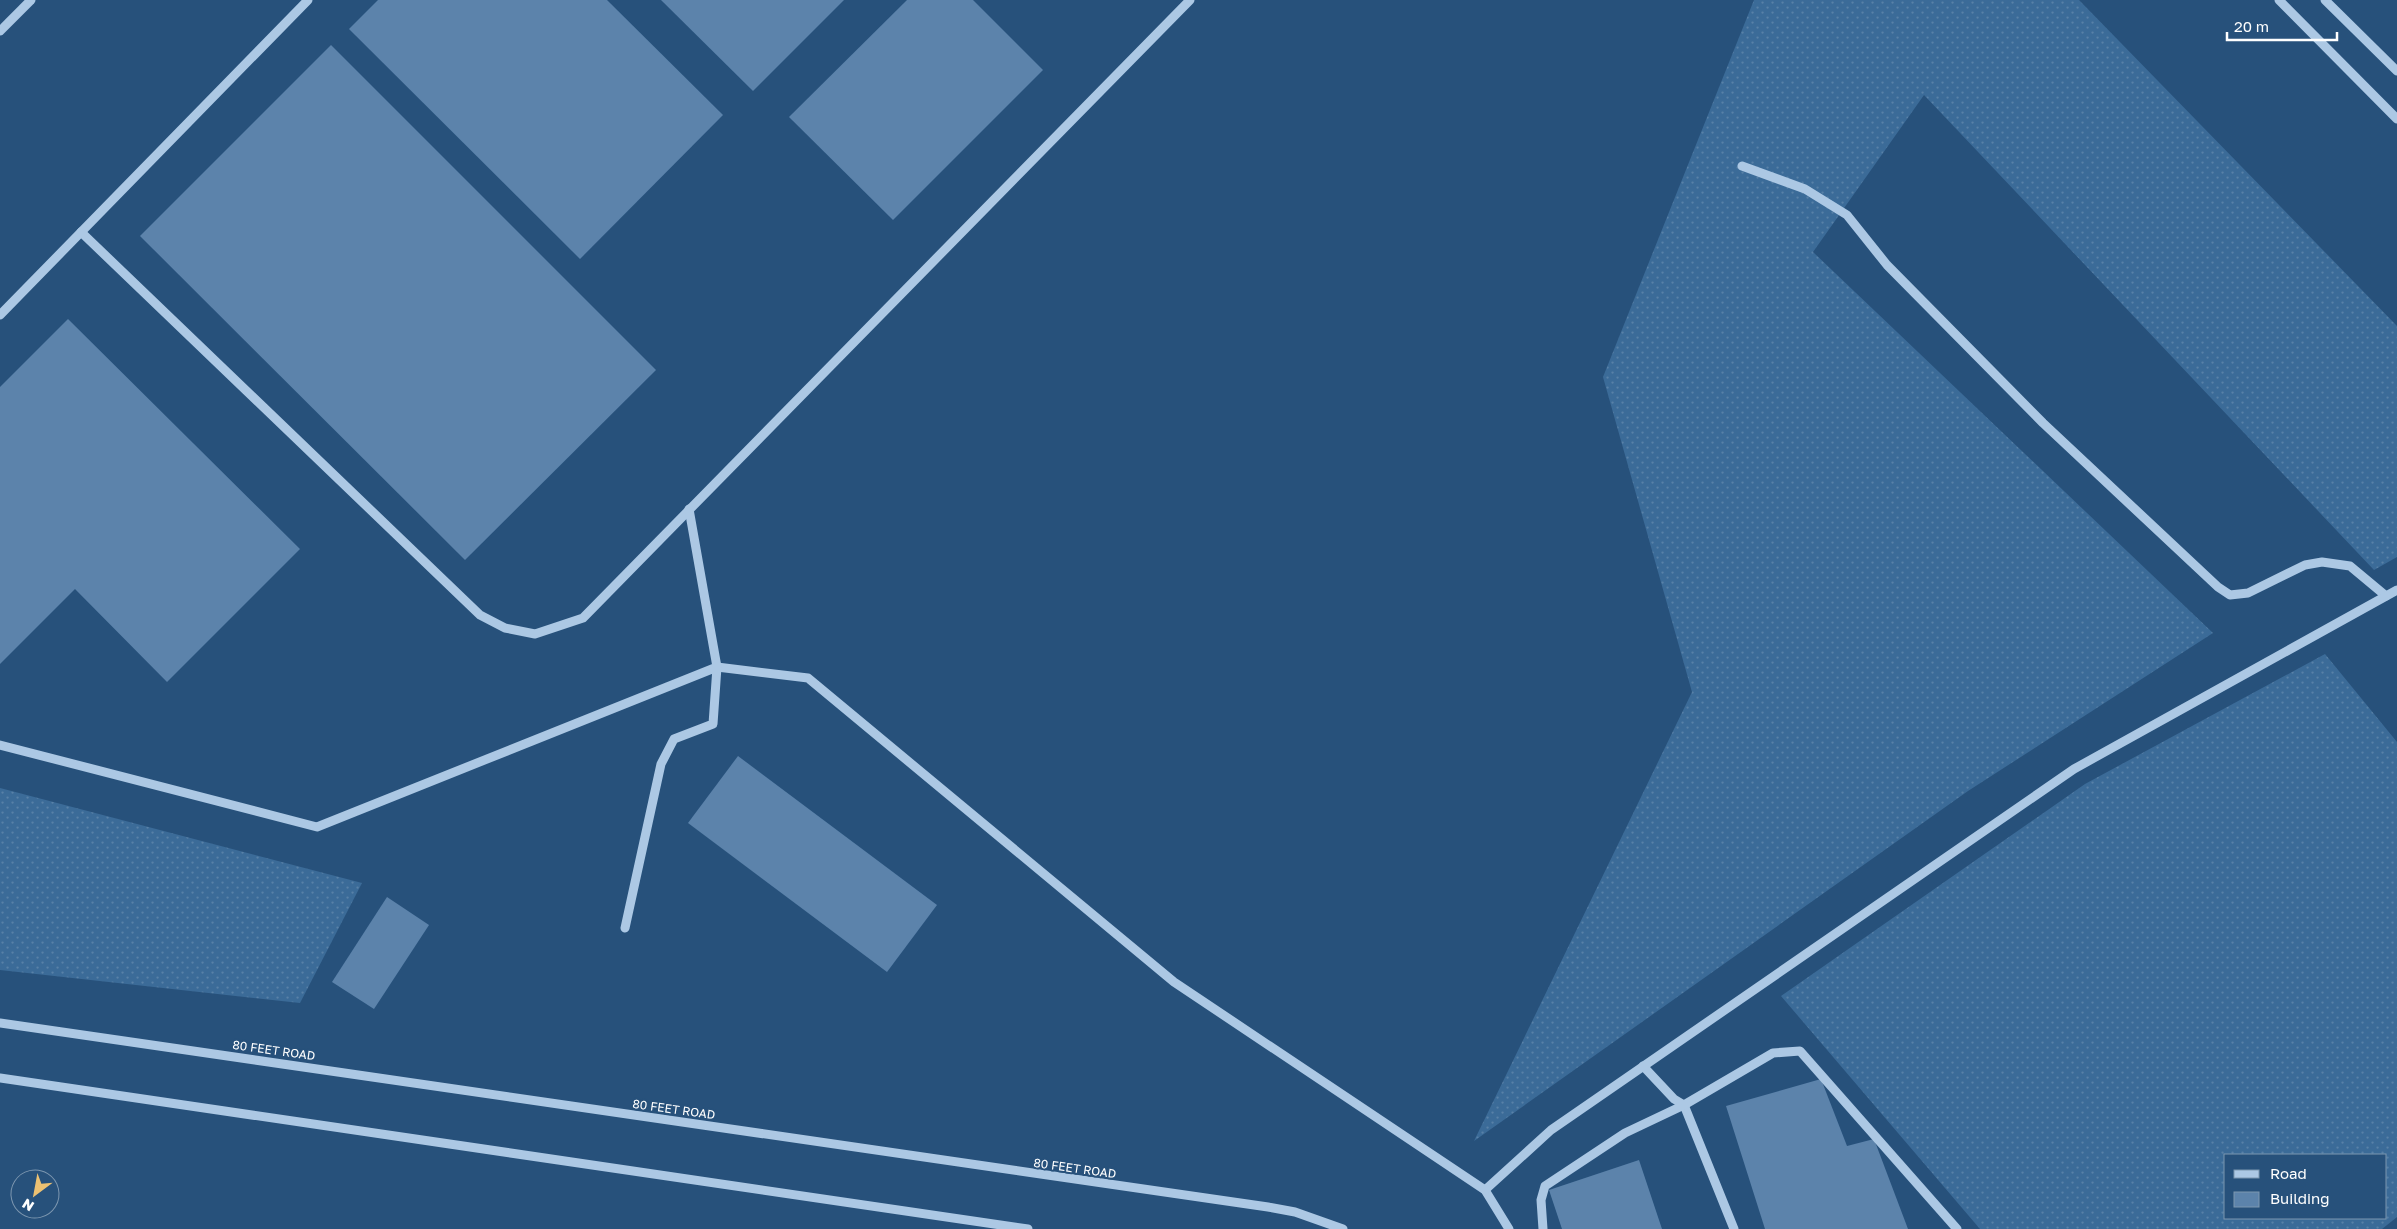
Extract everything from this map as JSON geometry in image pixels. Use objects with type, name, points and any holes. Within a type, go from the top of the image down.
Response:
[{"type":"street","points":[[0,31],[31,0]]},
{"type":"street","points":[[0,315],[308,0]]},
{"type":"street","points":[[81,232],[480,615],[505,628],[535,634],[583,618],[1190,0]]},
{"type":"street","points":[[2279,0],[2397,119]]},
{"type":"street","points":[[2325,0],[2397,70]]},
{"type":"street","points":[[1742,166],[1805,189],[1847,215],[1887,265],[2043,424],[2218,588],[2230,595],[2248,593],[2305,565],[2322,562],[2350,566],[2386,596]]},
{"type":"street","points":[[625,928],[661,764],[674,739],[713,724],[717,667],[690,510]]},
{"type":"street","points":[[1485,1190],[1551,1130],[2074,768],[2397,590]]},
{"type":"street","points":[[0,745],[317,827],[717,667],[808,678],[1174,982],[1485,1190],[1507,1228]]},
{"type":"street","name":"80 FEET ROAD","points":[[0,1023],[1268,1207],[1295,1212],[1343,1229]]},
{"type":"street","points":[[1543,1229],[1541,1200],[1544,1186],[1625,1133],[1684,1105],[1774,1053],[1800,1051],[1957,1229]]},
{"type":"street","points":[[1643,1066],[1674,1098],[1684,1105],[1734,1229]]},
{"type":"street","points":[[0,1078],[1028,1229]]},
{"type":"shaded area","points":[[1754,0],[2079,0],[2397,326],[2397,557],[2374,570],[1924,95],[1813,252],[2213,633],[1968,791],[1474,1141],[1692,692],[1603,377]]},
{"type":"shaded area","points":[[2325,654],[2397,742],[2397,1217],[2382,1229],[1980,1229],[1781,996],[2085,784]]},
{"type":"shaded area","points":[[0,788],[362,883],[300,1003],[0,970]]},
{"type":"building","points":[[378,0],[607,0],[723,115],[580,259],[349,29]]},
{"type":"building","points":[[661,0],[844,0],[753,91]]},
{"type":"building","points":[[907,0],[973,0],[1043,70],[893,220],[789,117]]},
{"type":"building","points":[[331,45],[656,370],[465,560],[140,236]]},
{"type":"building","points":[[68,319],[300,549],[167,682],[75,589],[0,664],[0,387]]},
{"type":"building","points":[[738,756],[937,905],[887,972],[688,823]]},
{"type":"building","points":[[387,897],[429,925],[374,1009],[332,982]]},
{"type":"building","points":[[1821,1079],[1847,1146],[1874,1139],[1908,1229],[1765,1229],[1726,1106]]},
{"type":"building","points":[[1639,1160],[1662,1229],[1562,1229],[1549,1190]]}]
